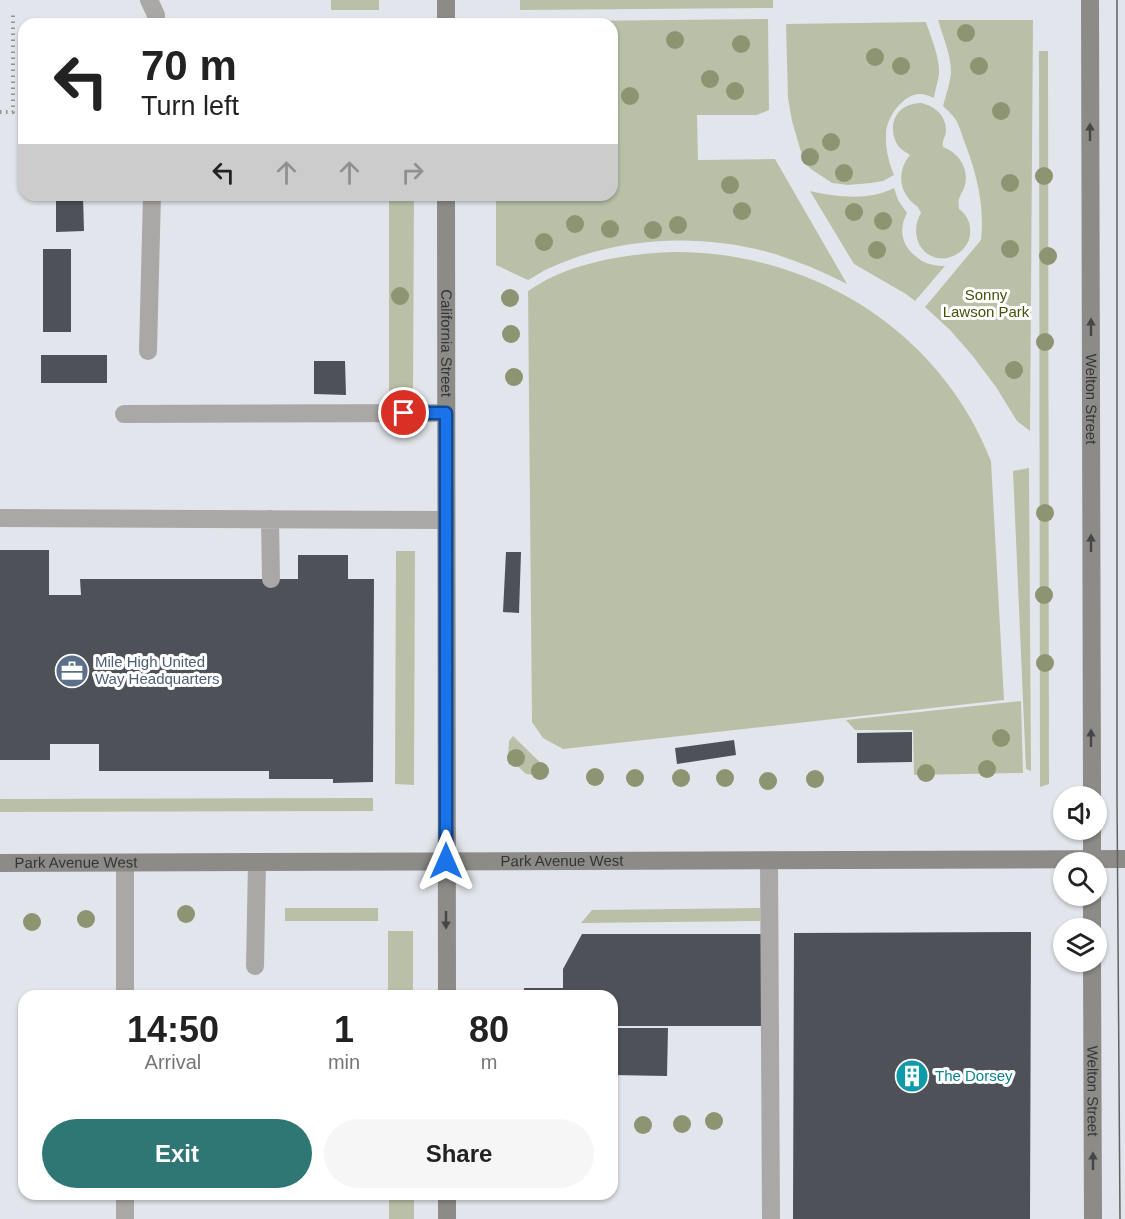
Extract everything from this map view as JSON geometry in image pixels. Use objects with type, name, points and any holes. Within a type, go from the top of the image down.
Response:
[{"type":"street","points":[[446,0],[446,18]]},
{"type":"street","name":"Welton Street","points":[[1090,0],[1092,786]]},
{"type":"street","name":"California Street","points":[[446,201],[447,990]]},
{"type":"street","name":"Park Avenue West","points":[[1107,860],[1125,859]]},
{"type":"street","name":"Park Avenue West","points":[[0,863],[1053,861]]},
{"type":"street","name":"Welton Street","points":[[1092,972],[1093,1219]]},
{"type":"street","points":[[447,1200],[447,1219]]},
{"type":"lane","points":[[149,0],[156,18]]},
{"type":"lane","points":[[148,351],[152,201]]},
{"type":"lane","points":[[124,414],[446,413]]},
{"type":"lane","points":[[0,518],[446,520]]},
{"type":"lane","points":[[270,519],[271,579]]},
{"type":"lane","points":[[769,861],[771,1219]]},
{"type":"lane","points":[[255,966],[257,862]]},
{"type":"lane","points":[[125,863],[125,990]]},
{"type":"lane","points":[[125,1200],[125,1219]]},
{"type":"path","points":[[0,112],[13,112],[13,15]]},
{"type":"green space","points":[[331,0],[379,0],[379,10],[331,10]]},
{"type":"green space","points":[[520,0],[773,0],[773,8],[520,10]]},
{"type":"green space","points":[[768,19],[769,110],[757,115],[697,115],[698,160],[775,159],[847,284],[775,254],[748,247],[691,241],[662,241],[606,249],[549,268],[528,280],[496,265],[496,201],[618,201],[618,21]]},
{"type":"green space","name":"Sonny Lawson Park","points":[[938,20],[1033,20],[1030,431],[1017,421],[996,387],[972,355],[925,307],[981,240],[982,227],[978,188],[972,163],[957,122],[943,106],[950,81],[951,66]]},
{"type":"green space","points":[[926,22],[938,61],[938,80],[934,98],[920,94],[914,95],[902,102],[892,114],[887,128],[886,144],[894,175],[883,181],[848,185],[832,183],[811,169],[804,162],[788,98],[786,24]]},
{"type":"green space","name":"Sonny Lawson Park","points":[[1039,51],[1048,51],[1049,784],[1040,787]]},
{"type":"green space","points":[[921,103],[935,109],[942,117],[946,126],[943,147],[958,157],[966,173],[959,209],[969,223],[969,239],[964,249],[948,258],[937,258],[930,255],[920,246],[916,226],[921,213],[905,194],[902,183],[902,171],[910,155],[896,142],[893,124],[902,109]]},
{"type":"green space","name":"Sonny Lawson Park","points":[[894,188],[898,200],[907,213],[902,227],[906,246],[922,261],[945,266],[915,301],[854,264],[810,191],[831,195],[864,196]]},
{"type":"green space","points":[[389,201],[414,201],[413,403],[389,404]]},
{"type":"green space","points":[[673,252],[724,255],[774,266],[821,283],[865,307],[904,337],[939,373],[968,414],[991,461],[1004,700],[563,749],[543,738],[532,722],[528,291],[548,279],[577,267],[626,256]]},
{"type":"green space","points":[[1029,468],[1031,771],[1026,769],[1013,471]]},
{"type":"green space","points":[[396,551],[415,551],[414,785],[395,784]]},
{"type":"green space","points":[[1021,701],[1023,773],[914,775],[913,730],[855,730],[846,720]]},
{"type":"green space","points":[[513,736],[549,771],[545,776],[526,774],[508,757],[509,741]]},
{"type":"green space","points":[[373,798],[373,811],[0,812],[0,799]]},
{"type":"green space","points":[[285,908],[378,908],[378,921],[285,921]]},
{"type":"green space","points":[[760,908],[760,921],[581,923],[592,910]]},
{"type":"green space","points":[[388,931],[413,931],[413,990],[388,990]]},
{"type":"green space","points":[[389,1200],[414,1200],[414,1219],[389,1219]]},
{"type":"building","points":[[56,201],[83,201],[84,231],[56,232]]},
{"type":"building","points":[[43,249],[71,249],[71,332],[43,332]]},
{"type":"building","points":[[41,355],[107,355],[107,383],[41,383]]},
{"type":"building","points":[[314,361],[345,361],[346,395],[314,394]]},
{"type":"building","points":[[0,550],[49,550],[49,595],[81,595],[80,579],[298,579],[298,555],[348,555],[348,579],[374,579],[373,782],[333,783],[333,779],[269,779],[269,771],[99,771],[99,744],[50,744],[50,760],[0,760]]},
{"type":"building","points":[[506,552],[521,552],[519,613],[503,612]]},
{"type":"building","points":[[912,732],[912,762],[857,763],[857,733]]},
{"type":"building","points":[[734,740],[736,755],[677,764],[675,748]]},
{"type":"building","name":"The Dorsey","points":[[1031,932],[1030,1219],[793,1219],[794,933]]},
{"type":"building","points":[[582,934],[762,934],[762,1026],[618,1026],[618,990],[524,990],[524,988],[563,988],[563,969]]},
{"type":"building","points":[[618,1028],[668,1028],[667,1076],[618,1075]]},
{"type":"tram line","points":[[1117,0],[1117,796],[1120,1219]]},
{"type":"place","name":"Mile High United Way Headquarters","points":[[72,671]]},
{"type":"place","name":"The Dorsey","points":[[912,1076]]},
{"type":"route","points":[[404,413],[446,413],[446,861]]}]
